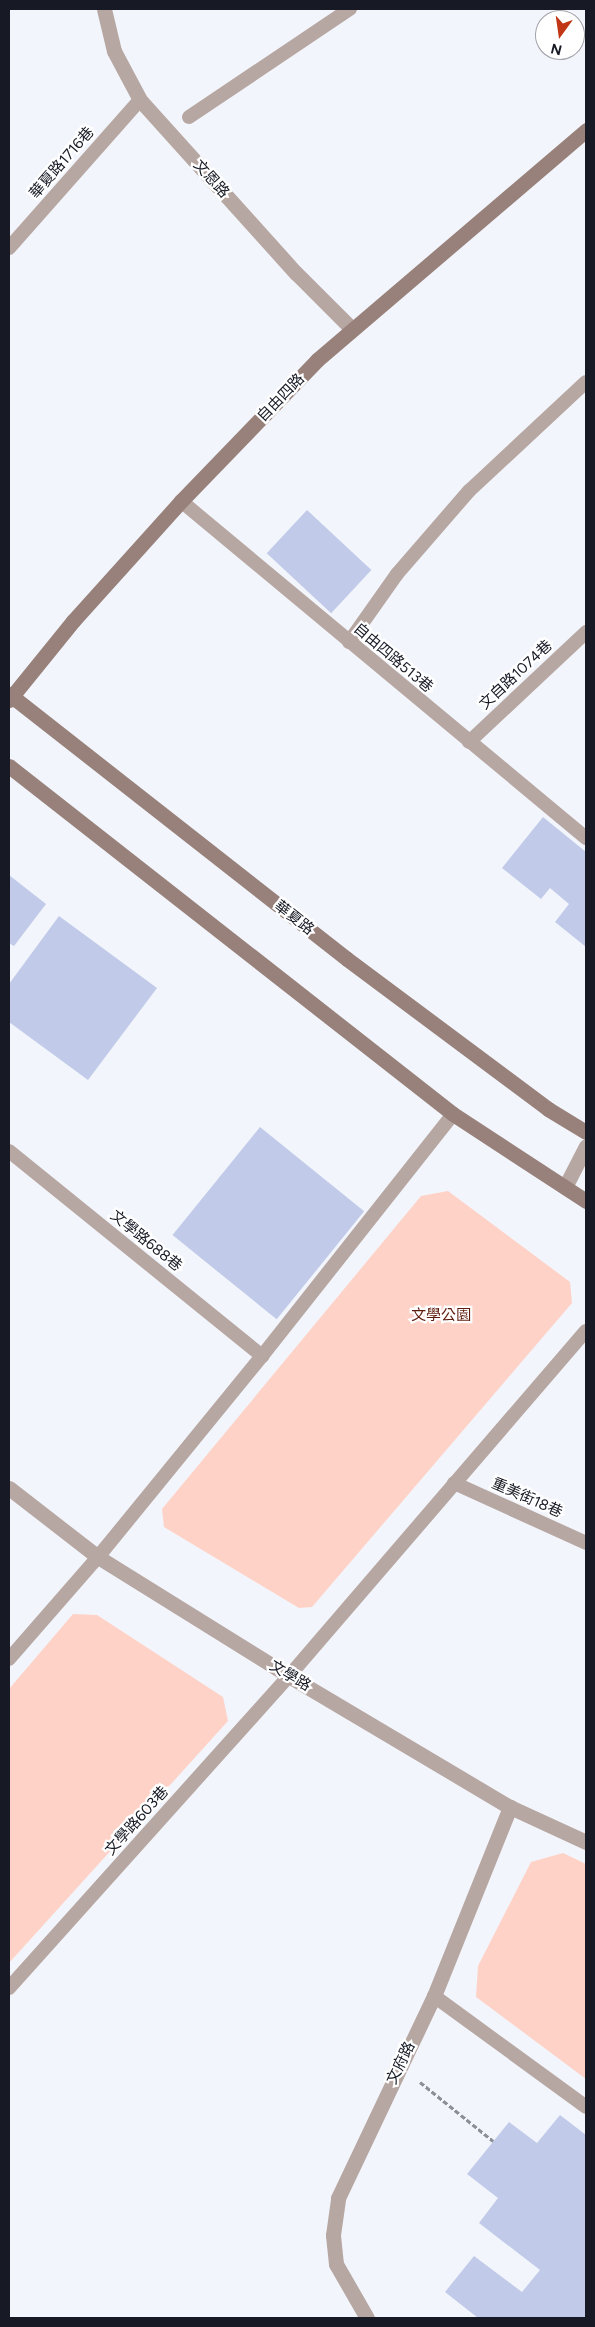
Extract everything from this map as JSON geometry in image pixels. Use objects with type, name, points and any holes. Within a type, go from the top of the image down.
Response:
[{"type":"street","name":"文恩路","points":[[104,9],[114,51],[140,100],[296,273],[352,329]]},
{"type":"street","name":"自由四路","points":[[10,697],[73,621],[181,502],[352,329],[586,130]]},
{"type":"street","name":"華夏路","points":[[10,697],[347,959],[548,1109],[586,1132]]},
{"type":"street","points":[[9,766],[453,1114],[586,1201]]},
{"type":"street","points":[[565,1187],[586,1146]]},
{"type":"street","name":"文學路","points":[[9,1488],[98,1557],[289,1676],[510,1807],[586,1842]]},
{"type":"street","name":"文府路","points":[[367,2318],[336,2264],[333,2236],[338,2198],[400,2064],[434,1996],[510,1807]]},
{"type":"lane","points":[[188,117],[350,9]]},
{"type":"lane","name":"華夏路1716巷","points":[[9,248],[140,100]]},
{"type":"lane","points":[[348,642],[397,574],[469,491],[586,382]]},
{"type":"lane","name":"自由四路513巷","points":[[181,502],[586,838]]},
{"type":"lane","name":"文自路1074巷","points":[[469,742],[586,632]]},
{"type":"lane","points":[[9,1659],[98,1557],[262,1356],[453,1114]]},
{"type":"lane","name":"文學路688巷","points":[[9,1151],[262,1356]]},
{"type":"lane","name":"文學路603巷","points":[[9,1988],[289,1676],[586,1331]]},
{"type":"lane","name":"重美街18巷","points":[[454,1483],[586,1543]]},
{"type":"lane","points":[[434,1996],[586,2107]]},
{"type":"path","points":[[400,2064],[493,2141]]},
{"type":"green space","name":"文學公園","points":[[448,1191],[570,1282],[572,1303],[312,1607],[299,1608],[164,1527],[162,1509],[421,1196]]},
{"type":"green space","points":[[73,1614],[97,1615],[223,1697],[228,1721],[9,1963],[9,1689]]},
{"type":"green space","points":[[563,1853],[586,1864],[586,2079],[476,1997],[478,1966],[531,1862]]},
{"type":"building","points":[[307,510],[371,570],[331,613],[267,553]]},
{"type":"building","points":[[543,817],[586,852],[586,947],[555,922],[569,904],[550,888],[541,899],[502,868]]},
{"type":"building","points":[[9,875],[46,904],[14,946],[9,943]]},
{"type":"building","points":[[59,916],[157,988],[88,1080],[9,1022],[9,984]]},
{"type":"building","points":[[260,1127],[364,1211],[277,1319],[173,1235]]},
{"type":"building","points":[[560,2115],[586,2135],[586,2318],[478,2318],[445,2292],[474,2256],[522,2292],[540,2270],[479,2223],[498,2198],[467,2174],[509,2122],[537,2143]]}]
